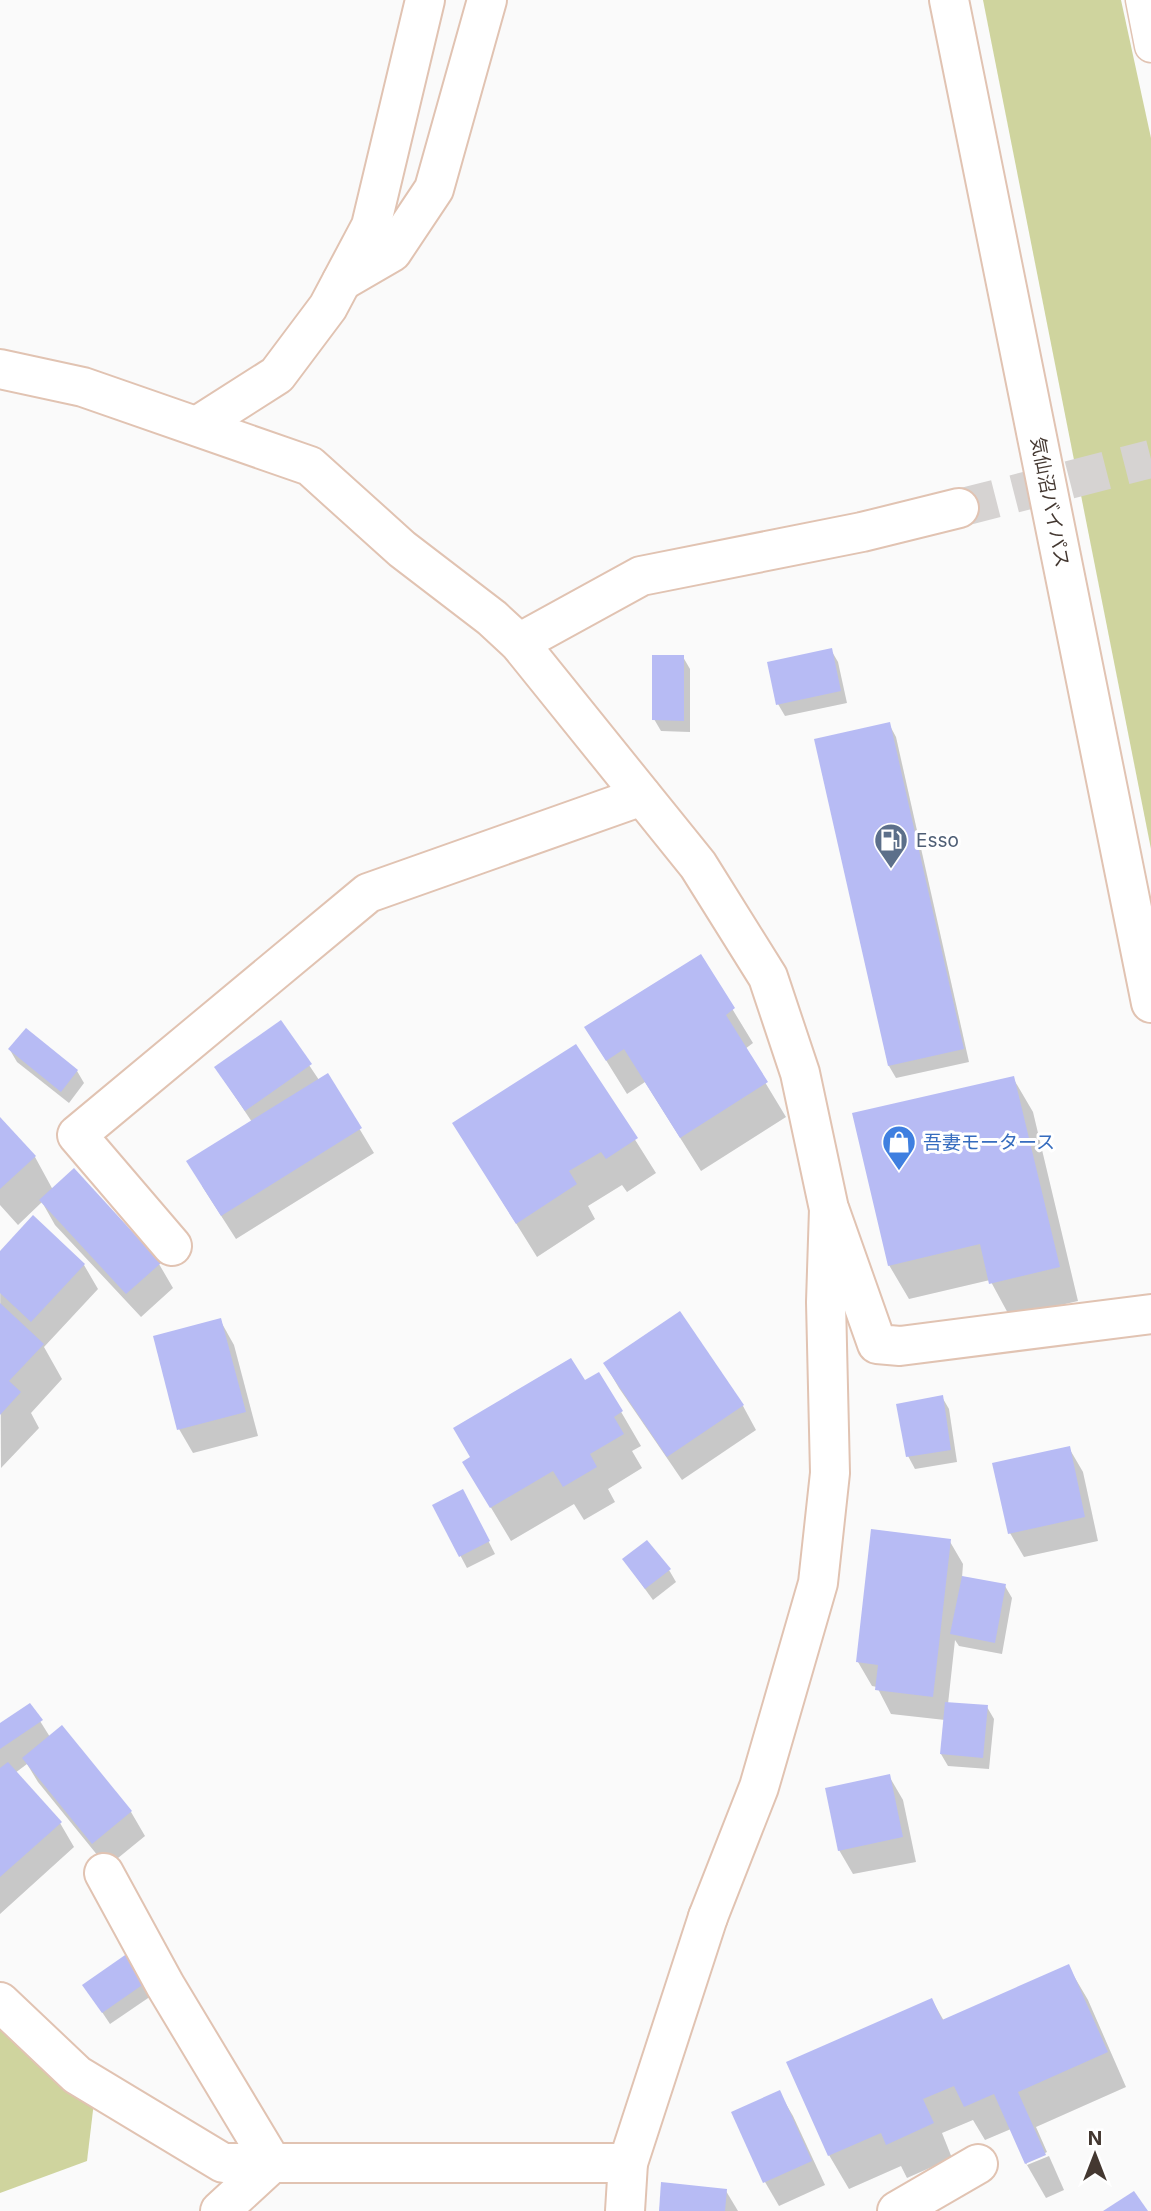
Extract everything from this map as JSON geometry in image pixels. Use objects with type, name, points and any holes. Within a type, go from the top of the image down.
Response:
[{"type":"main road","points":[[197,426],[277,375],[328,307],[372,226],[425,0]]},
{"type":"main road","points":[[342,281],[392,252],[434,189],[487,0]]},
{"type":"main road","name":"気仙沼バイパス","points":[[949,0],[1151,1003]]},
{"type":"main road","points":[[0,369],[83,387],[310,466],[402,549],[492,618],[519,643],[698,865],[768,977],[800,1073],[829,1209],[877,1344],[900,1346],[1151,1314]]},
{"type":"main road","points":[[519,643],[641,576],[862,532],[959,508]]},
{"type":"main road","points":[[172,1246],[77,1135],[368,893],[642,796]]},
{"type":"main road","points":[[625,2211],[628,2163],[708,1917],[759,1787],[818,1583],[830,1473],[826,1303],[829,1209]]},
{"type":"main road","points":[[104,1873],[165,1984],[272,2163]]},
{"type":"main road","points":[[0,2002],[77,2074],[223,2163],[628,2163]]},
{"type":"main road","points":[[220,2211],[272,2163]]},
{"type":"main road","points":[[897,2211],[978,2164]]},
{"type":"lane","points":[[1142,0],[1151,46]]},
{"type":"green space","points":[[983,0],[1121,0],[1151,138],[1151,849]]},
{"type":"green space","points":[[0,2018],[94,2102],[87,2161],[0,2193]]},
{"type":"building","points":[[832,648],[841,691],[776,705],[767,662]]},
{"type":"building","points":[[652,655],[684,655],[684,721],[652,720]]},
{"type":"building","points":[[890,722],[964,1049],[888,1066],[814,739]]},
{"type":"building","points":[[701,954],[735,1008],[726,1015],[768,1082],[680,1138],[624,1049],[606,1061],[584,1027]]},
{"type":"building","points":[[281,1020],[312,1064],[245,1111],[214,1067]]},
{"type":"building","points":[[26,1028],[78,1070],[61,1092],[8,1049]]},
{"type":"building","points":[[576,1044],[638,1138],[606,1159],[601,1152],[569,1171],[577,1184],[516,1224],[452,1123]]},
{"type":"building","points":[[328,1073],[362,1128],[221,1216],[186,1161]]},
{"type":"building","points":[[1014,1076],[1060,1267],[989,1284],[980,1244],[888,1266],[852,1113]]},
{"type":"building","points":[[0,1117],[36,1156],[0,1189]]},
{"type":"building","points":[[74,1168],[161,1263],[126,1294],[39,1200]]},
{"type":"building","points":[[33,1215],[85,1264],[31,1322],[0,1293],[0,1251]]},
{"type":"building","points":[[0,1303],[44,1344],[9,1381],[21,1392],[0,1415]]},
{"type":"building","points":[[680,1311],[744,1405],[667,1457],[603,1363]]},
{"type":"building","points":[[221,1318],[246,1412],[177,1430],[153,1336]]},
{"type":"building","points":[[571,1358],[585,1380],[599,1372],[623,1411],[614,1417],[624,1434],[590,1454],[597,1467],[563,1487],[553,1471],[490,1508],[462,1462],[470,1457],[453,1428]]},
{"type":"building","points":[[943,1395],[951,1450],[906,1457],[896,1404]]},
{"type":"building","points":[[1070,1446],[1085,1517],[1008,1534],[992,1463]]},
{"type":"building","points":[[463,1489],[490,1541],[459,1557],[432,1505]]},
{"type":"building","points":[[871,1529],[951,1539],[933,1697],[875,1690],[878,1665],[856,1662]]},
{"type":"building","points":[[647,1540],[671,1569],[645,1589],[622,1559]]},
{"type":"building","points":[[962,1576],[1006,1584],[995,1643],[950,1634]]},
{"type":"building","points":[[945,1702],[988,1705],[983,1758],[940,1754]]},
{"type":"building","points":[[30,1703],[43,1720],[0,1749],[0,1723]]},
{"type":"building","points":[[62,1725],[132,1811],[92,1844],[22,1758]]},
{"type":"building","points":[[8,1762],[62,1822],[0,1877],[0,1768]]},
{"type":"building","points":[[890,1774],[903,1837],[838,1851],[825,1788]]},
{"type":"building","points":[[128,1953],[148,1981],[102,2013],[82,1985]]},
{"type":"building","points":[[1069,1964],[1108,2052],[1018,2092],[1046,2155],[1025,2164],[994,2094],[964,2107],[954,2086],[923,2099],[934,2123],[886,2145],[881,2133],[828,2156],[786,2062],[932,1998],[942,2020]]},
{"type":"building","points":[[780,2090],[812,2161],[763,2183],[731,2112]]},
{"type":"building","points":[[661,2182],[727,2189],[725,2211],[659,2211]]},
{"type":"building","points":[[1134,2191],[1148,2211],[1103,2211]]},
{"type":"tunnel","points":[[959,508],[1151,459]]},
{"type":"place","name":"Esso","points":[[891,870]]},
{"type":"place","name":"吾妻モータース","points":[[899,1172]]}]
